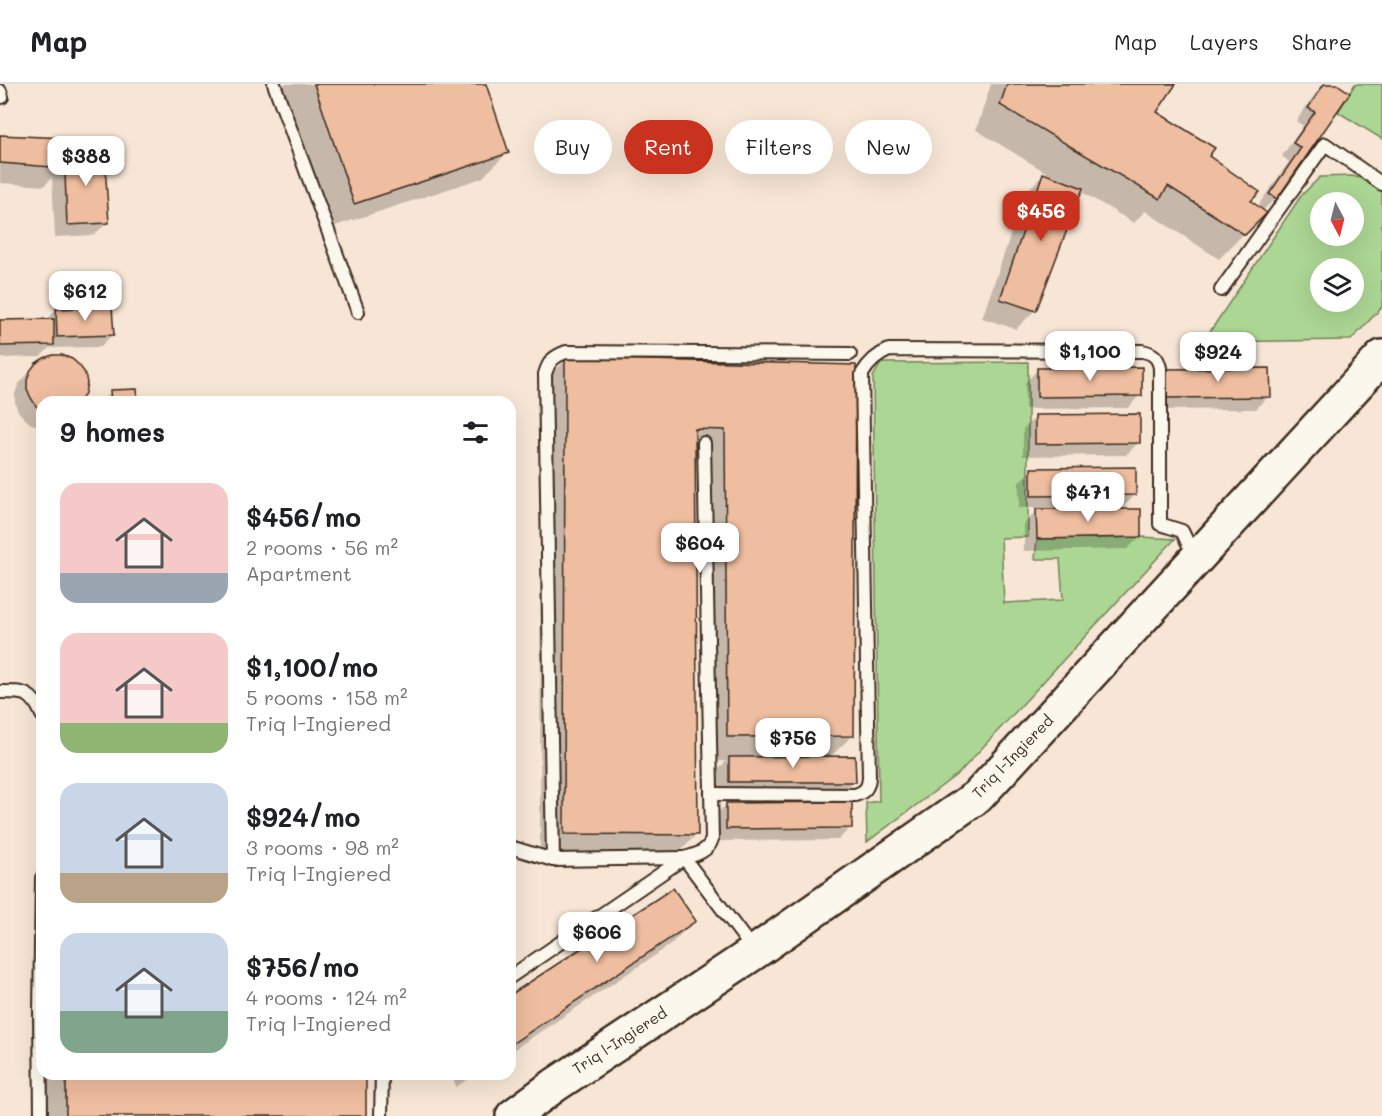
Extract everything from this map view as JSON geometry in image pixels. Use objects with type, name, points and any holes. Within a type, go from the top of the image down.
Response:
[{"type":"main road","name":"Triq l-Ingiered","points":[[513,1116],[555,1084],[755,952],[978,796],[1382,357]]},
{"type":"main road","points":[[532,1116],[555,1084]]},
{"type":"lane","points":[[274,84],[358,312]]},
{"type":"lane","points":[[1221,290],[1325,144],[1382,184]]},
{"type":"lane","points":[[711,794],[855,795],[867,789],[862,374],[873,359],[881,353],[889,350],[1142,351],[1155,355],[1161,368],[1160,524],[1182,531],[1196,560]]},
{"type":"lane","points":[[553,860],[545,374],[548,366],[554,358],[566,352],[849,354]]},
{"type":"lane","points":[[516,849],[553,860],[684,858],[694,856],[710,846],[712,839],[704,443]]},
{"type":"lane","points":[[0,692],[21,692],[36,703]]},
{"type":"lane","points":[[684,858],[755,952]]},
{"type":"lane","points":[[516,973],[684,858]]},
{"type":"lane","points":[[41,1080],[41,1116]]},
{"type":"lane","points":[[381,1116],[382,1080]]},
{"type":"green space","points":[[1355,84],[1382,84],[1382,139],[1338,112]]},
{"type":"green space","points":[[1352,176],[1365,179],[1382,191],[1382,307],[1351,340],[1203,342],[1301,196],[1320,177]]},
{"type":"green space","points":[[1028,362],[1028,537],[1001,538],[1004,603],[1063,600],[1060,559],[1035,559],[1037,539],[1141,537],[1175,539],[959,773],[867,842],[866,803],[879,801],[873,377],[881,363]]},
{"type":"building","points":[[314,84],[486,84],[509,153],[354,204]]},
{"type":"building","points":[[1007,84],[1176,84],[1157,112],[1215,148],[1209,156],[1260,192],[1251,201],[1267,213],[1245,235],[1168,186],[1160,199],[1000,105]]},
{"type":"building","points":[[1324,84],[1337,84],[1350,93],[1277,199],[1269,194],[1301,148],[1293,143],[1315,112],[1308,108]]},
{"type":"building","points":[[0,135],[64,138],[65,168],[0,163]]},
{"type":"building","points":[[64,149],[104,150],[109,223],[67,225]]},
{"type":"building","points":[[1043,173],[1083,188],[1036,311],[1000,299]]},
{"type":"building","points":[[112,307],[114,335],[57,337],[56,309]]},
{"type":"building","points":[[54,319],[54,345],[0,346],[0,320]]},
{"type":"building","points":[[62,355],[79,365],[85,373],[87,383],[83,396],[36,396],[36,406],[27,389],[27,380],[36,363],[44,358]]},
{"type":"building","points":[[565,358],[856,365],[854,736],[727,737],[725,430],[695,429],[698,835],[564,834]]},
{"type":"building","points":[[1142,367],[1142,396],[1037,397],[1037,368]]},
{"type":"building","points":[[1270,368],[1271,397],[1166,398],[1166,369]]},
{"type":"building","points":[[137,389],[138,396],[110,396],[110,390]]},
{"type":"building","points":[[1140,414],[1140,443],[1035,444],[1035,415]]},
{"type":"building","points":[[1136,467],[1136,495],[1031,496],[1031,468]]},
{"type":"building","points":[[1036,509],[1141,509],[1141,537],[1037,539]]},
{"type":"building","points":[[855,756],[856,782],[729,782],[729,757]]},
{"type":"building","points":[[852,802],[852,828],[726,829],[726,803]]},
{"type":"building","points":[[673,888],[696,921],[516,1041],[516,991]]},
{"type":"building","points":[[66,1080],[366,1080],[366,1116],[66,1116]]}]
